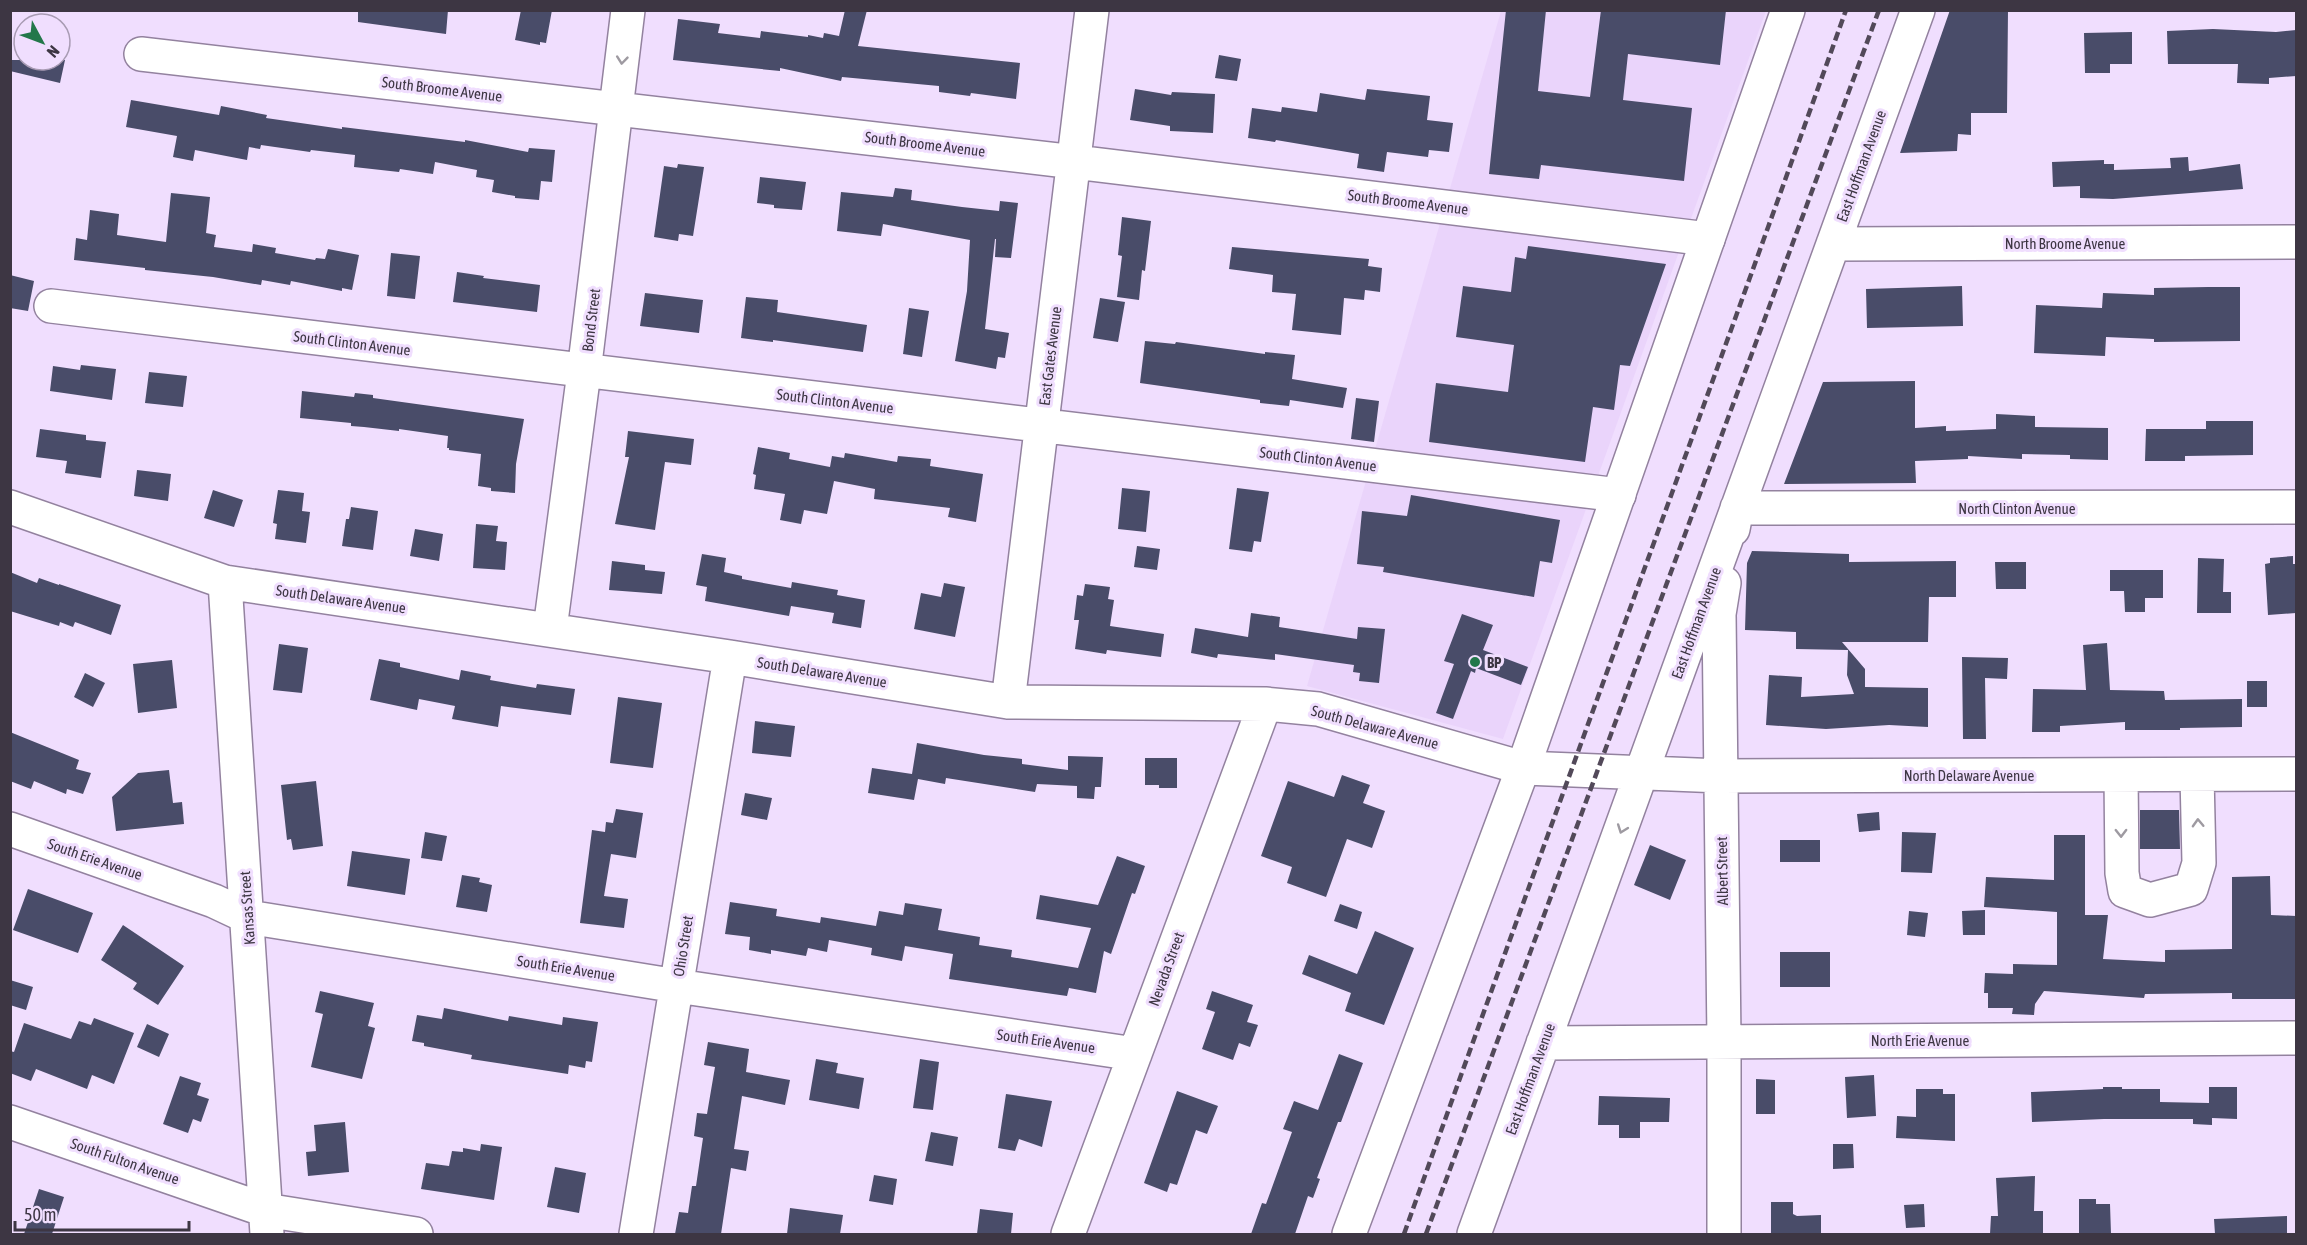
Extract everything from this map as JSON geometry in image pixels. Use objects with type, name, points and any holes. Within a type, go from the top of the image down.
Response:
[{"type":"street","name":"Bond Street","points":[[550,629],[628,10]]},
{"type":"street","name":"East Gates Avenue","points":[[1008,702],[1092,10]]},
{"type":"street","points":[[1349,1234],[1522,768],[1788,10]]},
{"type":"street","name":"East Hoffman Avenue","points":[[1474,1234],[1918,10]]},
{"type":"street","name":"South Broome Avenue","points":[[141,54],[1074,162],[1708,239]]},
{"type":"street","name":"North Broome Avenue","points":[[1833,244],[2296,242]]},
{"type":"street","name":"South Clinton Avenue","points":[[51,306],[1619,495]]},
{"type":"street","name":"South Delaware Avenue","points":[[10,507],[225,582],[550,629],[1008,702],[1265,704],[1318,709],[1522,768],[1642,774]]},
{"type":"street","name":"North Clinton Avenue","points":[[1737,508],[2296,507]]},
{"type":"street","name":"Albert Street","points":[[1724,1234],[1719,614],[1737,508]]},
{"type":"street","name":"Kansas Street","points":[[225,582],[266,1222]]},
{"type":"street","name":"Ohio Street","points":[[636,1234],[730,657]]},
{"type":"street","name":"Nevada Street","points":[[1068,1234],[1265,704]]},
{"type":"street","name":"North Delaware Avenue","points":[[1642,774],[1721,776],[2296,774]]},
{"type":"street","points":[[2121,775],[2122,873],[2125,891],[2150,900],[2191,889],[2199,863],[2197,775]]},
{"type":"street","name":"South Erie Avenue","points":[[10,829],[214,901],[248,917],[677,986],[1135,1054]]},
{"type":"street","name":"North Erie Avenue","points":[[1543,1043],[2296,1038]]},
{"type":"street","name":"South Fulton Avenue","points":[[10,1122],[266,1222],[416,1234]]},
{"type":"shaded area","points":[[1501,11],[1766,11],[1503,739],[1307,686]]},
{"type":"building","points":[[358,10],[448,10],[446,34],[358,22]]},
{"type":"building","points":[[521,10],[552,10],[546,43],[540,42],[540,45],[515,40]]},
{"type":"building","points":[[845,10],[867,10],[858,46],[1020,63],[1016,99],[971,93],[970,96],[939,92],[939,86],[842,77],[841,81],[780,68],[780,71],[673,60],[678,19],[720,24],[718,33],[760,38],[761,31],[823,38],[824,33],[839,36]]},
{"type":"building","points":[[1506,10],[1546,10],[1538,91],[1590,97],[1601,10],[1726,10],[1720,65],[1628,54],[1623,100],[1692,108],[1684,181],[1541,165],[1539,179],[1489,174]]},
{"type":"building","points":[[1950,10],[2008,10],[2007,113],[1971,113],[1971,135],[1958,134],[1957,151],[1900,153]]},
{"type":"building","points":[[2213,29],[2276,32],[2296,30],[2296,76],[2269,78],[2269,84],[2237,83],[2238,64],[2168,64],[2167,31]]},
{"type":"building","points":[[2132,32],[2132,64],[2110,64],[2110,73],[2085,73],[2084,33]]},
{"type":"building","points":[[1219,55],[1241,59],[1237,81],[1215,78]]},
{"type":"building","points":[[14,72],[62,72],[60,83]]},
{"type":"building","points":[[1135,89],[1171,95],[1172,92],[1215,94],[1213,133],[1170,131],[1170,126],[1130,120]]},
{"type":"building","points":[[1367,89],[1430,96],[1427,120],[1453,123],[1449,152],[1429,150],[1428,157],[1387,152],[1384,172],[1357,168],[1359,154],[1276,140],[1275,142],[1248,138],[1252,108],[1281,112],[1282,107],[1317,112],[1320,93],[1365,100]]},
{"type":"building","points":[[131,100],[219,115],[221,106],[267,115],[266,118],[342,129],[342,127],[465,142],[465,140],[528,152],[529,148],[555,150],[552,182],[541,181],[539,200],[515,198],[515,196],[492,192],[494,180],[476,177],[477,170],[435,162],[433,174],[400,169],[399,172],[354,167],[355,155],[261,145],[260,149],[249,147],[247,160],[195,150],[193,161],[173,157],[177,136],[126,127]]},
{"type":"building","points":[[2188,157],[2189,171],[2240,164],[2243,189],[2113,199],[2080,198],[2080,186],[2053,187],[2052,162],[2104,160],[2104,164],[2114,164],[2114,170],[2171,168],[2170,158]]},
{"type":"building","points":[[678,164],[704,167],[693,236],[679,234],[678,241],[654,237],[664,166],[677,168]]},
{"type":"building","points":[[760,177],[806,182],[802,210],[774,208],[774,205],[757,203]]},
{"type":"building","points":[[895,188],[912,190],[911,200],[962,207],[999,211],[1000,201],[1018,203],[1011,258],[995,257],[995,239],[985,329],[1009,333],[1005,358],[998,357],[996,369],[955,361],[967,291],[970,240],[883,224],[881,236],[837,231],[841,192],[893,197]]},
{"type":"building","points":[[171,193],[210,197],[206,233],[216,235],[214,247],[252,252],[253,244],[276,248],[275,253],[315,260],[316,258],[325,259],[328,249],[359,255],[352,290],[342,288],[342,291],[291,281],[290,285],[262,280],[261,285],[74,260],[76,238],[87,240],[90,210],[119,214],[117,235],[166,242]]},
{"type":"building","points":[[1122,217],[1151,221],[1139,300],[1117,297],[1122,256],[1118,255]]},
{"type":"building","points":[[1528,246],[1666,264],[1630,366],[1620,365],[1614,410],[1593,407],[1585,462],[1429,442],[1436,383],[1508,392],[1514,345],[1456,337],[1463,286],[1511,292],[1515,257],[1526,259]]},
{"type":"building","points":[[1232,247],[1369,259],[1368,266],[1382,268],[1380,292],[1365,290],[1364,300],[1344,298],[1341,335],[1292,330],[1296,294],[1272,292],[1273,275],[1229,269]]},
{"type":"building","points":[[391,253],[420,256],[415,299],[387,296]]},
{"type":"building","points":[[457,272],[484,276],[483,278],[540,285],[537,312],[453,302]]},
{"type":"building","points":[[10,275],[34,281],[28,311],[10,308]]},
{"type":"building","points":[[1962,286],[1963,326],[1867,328],[1866,289]]},
{"type":"building","points":[[2240,287],[2240,341],[2154,342],[2154,339],[2106,337],[2105,356],[2034,353],[2036,305],[2102,308],[2103,293],[2154,295],[2154,288]]},
{"type":"building","points":[[645,293],[703,300],[699,333],[640,326]]},
{"type":"building","points":[[746,297],[778,300],[777,312],[867,325],[863,352],[741,338]]},
{"type":"building","points":[[1100,298],[1125,302],[1118,342],[1093,338]]},
{"type":"building","points":[[909,308],[929,311],[922,357],[903,354]]},
{"type":"building","points":[[1145,341],[1175,344],[1176,342],[1265,354],[1265,352],[1295,355],[1292,379],[1347,388],[1343,408],[1290,400],[1289,406],[1260,403],[1260,400],[1140,383]]},
{"type":"building","points":[[81,365],[116,369],[112,400],[50,391],[53,366],[80,370]]},
{"type":"building","points":[[149,372],[187,376],[183,407],[145,403]]},
{"type":"building","points":[[1915,381],[1915,428],[1946,426],[1946,431],[1996,429],[1996,414],[2035,416],[2035,427],[2108,428],[2108,460],[2070,459],[2070,455],[2022,454],[2022,459],[1968,456],[1968,459],[1915,461],[1916,483],[1784,484],[1823,382]]},
{"type":"building","points":[[302,391],[354,397],[355,393],[373,395],[373,398],[524,419],[516,464],[515,493],[491,491],[491,488],[478,486],[481,454],[449,450],[447,448],[448,436],[300,418]]},
{"type":"building","points":[[1356,398],[1379,401],[1374,442],[1351,439]]},
{"type":"building","points":[[2206,421],[2253,421],[2253,455],[2185,456],[2185,461],[2145,461],[2146,429],[2206,429]]},
{"type":"building","points":[[40,429],[86,435],[86,440],[106,442],[101,478],[65,473],[67,461],[36,457]]},
{"type":"building","points":[[628,431],[694,439],[691,465],[665,462],[655,530],[615,524],[629,457],[625,457]]},
{"type":"building","points":[[758,447],[790,453],[789,459],[830,467],[832,456],[844,458],[845,453],[897,462],[898,456],[931,459],[930,466],[983,474],[976,522],[948,517],[950,508],[874,499],[875,489],[834,481],[827,514],[804,510],[801,524],[780,520],[785,494],[754,489],[756,475],[753,474]]},
{"type":"building","points":[[137,470],[171,474],[168,501],[134,496]]},
{"type":"building","points":[[1122,488],[1150,491],[1146,532],[1118,529]]},
{"type":"building","points":[[1237,488],[1269,492],[1261,542],[1254,541],[1252,552],[1229,549]]},
{"type":"building","points":[[213,490],[243,500],[234,527],[204,518]]},
{"type":"building","points":[[278,490],[304,493],[302,511],[310,512],[306,543],[275,539],[277,524],[273,523]]},
{"type":"building","points":[[1411,495],[1560,520],[1552,563],[1540,561],[1534,597],[1383,572],[1384,567],[1357,564],[1362,511],[1407,516]]},
{"type":"building","points":[[351,507],[378,511],[373,550],[342,546],[346,519],[349,519]]},
{"type":"building","points":[[476,524],[498,526],[496,541],[507,542],[505,570],[473,568]]},
{"type":"building","points":[[415,529],[443,534],[439,561],[410,556]]},
{"type":"building","points":[[1137,546],[1160,549],[1157,570],[1134,567]]},
{"type":"building","points":[[1752,551],[1849,554],[1849,562],[1956,561],[1956,597],[1929,597],[1928,642],[1842,642],[1865,669],[1865,687],[1928,688],[1928,727],[1889,725],[1826,729],[1766,725],[1769,675],[1802,677],[1801,697],[1854,694],[1847,675],[1848,650],[1796,649],[1796,632],[1745,630],[1747,563]]},
{"type":"building","points":[[702,554],[726,558],[724,572],[742,576],[742,579],[791,588],[792,582],[838,590],[837,595],[865,600],[861,628],[832,623],[834,613],[791,606],[789,616],[705,601],[707,587],[696,585]]},
{"type":"building","points":[[2293,556],[2293,564],[2296,564],[2296,613],[2268,615],[2265,564],[2270,563],[2270,558]]},
{"type":"building","points":[[2198,558],[2224,559],[2223,592],[2231,592],[2231,613],[2197,613]]},
{"type":"building","points":[[612,561],[645,565],[645,570],[665,572],[662,594],[609,590]]},
{"type":"building","points":[[1995,562],[2026,562],[2026,589],[1996,589]]},
{"type":"building","points":[[2110,570],[2163,570],[2163,598],[2145,598],[2145,612],[2125,612],[2124,591],[2110,591]]},
{"type":"building","points":[[10,572],[37,583],[39,578],[121,605],[111,635],[75,622],[73,627],[60,622],[59,626],[10,611]]},
{"type":"building","points":[[944,583],[965,587],[955,637],[914,629],[921,593],[941,597]]},
{"type":"building","points":[[1085,584],[1110,587],[1108,599],[1114,600],[1110,626],[1164,634],[1161,657],[1107,650],[1106,654],[1075,649],[1079,620],[1074,620],[1077,595],[1083,596]]},
{"type":"building","points":[[1251,613],[1280,617],[1279,627],[1357,639],[1358,627],[1385,629],[1379,683],[1359,681],[1360,673],[1353,672],[1354,665],[1275,654],[1275,660],[1218,654],[1217,658],[1191,653],[1195,628],[1248,637]]},
{"type":"building","points":[[1462,614],[1493,625],[1483,650],[1528,667],[1521,685],[1476,668],[1475,673],[1471,671],[1453,719],[1436,713],[1454,664],[1444,661]]},
{"type":"building","points":[[2107,643],[2110,690],[2164,691],[2165,700],[2242,699],[2242,727],[2125,730],[2125,722],[2060,726],[2060,732],[2032,732],[2033,689],[2086,690],[2083,645]]},
{"type":"building","points":[[279,644],[308,648],[302,693],[273,690]]},
{"type":"building","points":[[1962,657],[2008,658],[2007,679],[1985,678],[1986,739],[1963,739]]},
{"type":"building","points":[[379,659],[400,663],[400,667],[459,680],[461,670],[491,676],[490,680],[536,688],[537,684],[575,689],[571,715],[501,706],[498,727],[452,719],[455,706],[419,699],[417,710],[370,700]]},
{"type":"building","points":[[172,660],[177,708],[138,713],[133,664]]},
{"type":"building","points":[[85,673],[105,683],[93,707],[74,697]]},
{"type":"building","points":[[2247,681],[2267,681],[2267,707],[2247,707]]},
{"type":"building","points":[[618,697],[662,703],[653,768],[610,763]]},
{"type":"building","points":[[755,721],[795,726],[791,757],[752,753]]},
{"type":"building","points":[[10,732],[79,760],[76,769],[91,773],[83,794],[67,789],[66,794],[34,781],[31,789],[10,781]]},
{"type":"building","points":[[917,743],[1022,759],[1022,764],[1068,770],[1068,756],[1103,757],[1101,787],[1095,787],[1094,799],[1077,798],[1077,786],[1037,784],[1035,792],[946,778],[945,784],[918,779],[914,800],[868,793],[872,768],[912,774]]},
{"type":"building","points":[[1145,758],[1177,758],[1177,788],[1145,785]]},
{"type":"building","points":[[169,770],[173,803],[182,802],[184,824],[116,831],[112,797],[138,773]]},
{"type":"building","points":[[1342,775],[1370,785],[1363,803],[1385,811],[1372,848],[1347,839],[1326,897],[1287,883],[1292,867],[1261,856],[1288,781],[1334,797]]},
{"type":"building","points":[[316,781],[323,846],[293,850],[291,839],[287,840],[281,785]]},
{"type":"building","points":[[745,793],[772,798],[767,820],[741,815]]},
{"type":"building","points":[[616,809],[643,813],[636,858],[611,854],[604,896],[628,899],[624,928],[580,923],[592,830],[605,832],[606,822],[613,823]]},
{"type":"building","points":[[2140,810],[2179,810],[2180,849],[2140,849]]},
{"type":"building","points":[[1879,812],[1880,830],[1859,832],[1857,814]]},
{"type":"building","points":[[425,832],[447,836],[442,861],[421,858]]},
{"type":"building","points":[[1902,832],[1936,833],[1932,873],[1901,872]]},
{"type":"building","points":[[2054,835],[2085,835],[2085,915],[2108,915],[2103,959],[2165,962],[2165,950],[2232,949],[2232,877],[2270,876],[2271,915],[2296,916],[2296,999],[2232,999],[2232,993],[2145,994],[2144,998],[2044,991],[2035,1004],[2034,1015],[2012,1014],[2013,1008],[1988,1008],[1988,993],[1984,993],[1985,973],[2013,974],[2013,964],[2057,965],[2057,912],[1984,907],[1986,877],[2054,880]]},
{"type":"building","points":[[1780,840],[1820,840],[1820,862],[1780,862]]},
{"type":"building","points":[[1650,845],[1686,860],[1670,900],[1634,885]]},
{"type":"building","points":[[352,851],[410,859],[405,895],[347,886]]},
{"type":"building","points":[[1117,856],[1145,866],[1135,894],[1132,893],[1111,954],[1104,951],[1096,993],[1069,988],[1067,996],[949,979],[953,954],[905,946],[902,961],[871,955],[872,948],[829,940],[827,952],[808,948],[806,956],[771,950],[771,954],[749,950],[750,937],[725,934],[730,902],[777,909],[776,916],[820,923],[821,917],[876,926],[879,911],[903,915],[905,903],[942,909],[938,930],[980,937],[979,945],[1012,950],[1011,957],[1078,968],[1091,928],[1036,919],[1040,895],[1098,905]]},
{"type":"building","points":[[462,875],[480,878],[479,882],[492,885],[487,912],[456,907]]},
{"type":"building","points":[[28,889],[93,913],[78,953],[13,930]]},
{"type":"building","points":[[1340,904],[1362,912],[1357,929],[1334,921]]},
{"type":"building","points":[[1985,910],[1985,935],[1963,935],[1962,911]]},
{"type":"building","points":[[1909,911],[1928,913],[1925,937],[1907,935]]},
{"type":"building","points":[[123,925],[184,966],[158,1005],[133,989],[137,983],[101,960]]},
{"type":"building","points":[[1375,931],[1414,948],[1384,1025],[1345,1011],[1351,993],[1302,974],[1309,955],[1357,974]]},
{"type":"building","points":[[1780,952],[1830,952],[1830,987],[1780,987]]},
{"type":"building","points":[[10,980],[33,987],[26,1010],[10,1005]]},
{"type":"building","points":[[320,991],[374,1003],[368,1026],[375,1028],[362,1079],[311,1067],[323,1014],[315,1012]]},
{"type":"building","points":[[1212,991],[1253,1005],[1247,1022],[1258,1025],[1250,1047],[1239,1043],[1233,1060],[1202,1049],[1215,1012],[1206,1009]]},
{"type":"building","points":[[444,1008],[508,1021],[509,1016],[562,1025],[563,1017],[598,1022],[592,1062],[586,1061],[585,1068],[569,1065],[568,1074],[471,1059],[472,1055],[424,1046],[424,1043],[412,1041],[417,1015],[442,1019]]},
{"type":"building","points":[[94,1018],[134,1033],[114,1084],[92,1075],[87,1089],[36,1069],[31,1081],[10,1073],[10,1051],[14,1052],[24,1023],[71,1039],[79,1021],[91,1025]]},
{"type":"building","points":[[147,1024],[169,1034],[159,1057],[137,1047]]},
{"type":"building","points":[[708,1042],[749,1049],[746,1072],[790,1080],[785,1105],[742,1096],[734,1149],[749,1151],[746,1171],[731,1168],[721,1234],[675,1234],[679,1212],[688,1213],[692,1186],[696,1186],[703,1138],[694,1136],[697,1113],[707,1114],[715,1067],[704,1065]]},
{"type":"building","points":[[1339,1054],[1363,1063],[1317,1178],[1320,1179],[1313,1198],[1308,1196],[1295,1234],[1251,1234],[1262,1203],[1266,1204],[1292,1132],[1283,1129],[1294,1101],[1318,1110]]},
{"type":"building","points":[[816,1059],[838,1063],[836,1073],[864,1078],[859,1109],[809,1100]]},
{"type":"building","points":[[920,1059],[939,1062],[933,1110],[913,1108]]},
{"type":"building","points":[[1874,1075],[1876,1116],[1847,1118],[1845,1077]]},
{"type":"building","points":[[180,1076],[201,1083],[197,1095],[209,1099],[201,1122],[193,1119],[188,1133],[163,1124]]},
{"type":"building","points":[[1756,1079],[1775,1080],[1775,1114],[1756,1114]]},
{"type":"building","points":[[2103,1087],[2160,1089],[2160,1102],[2209,1103],[2209,1087],[2237,1087],[2237,1119],[2212,1118],[2212,1125],[2193,1124],[2193,1119],[2032,1122],[2031,1092],[2103,1089]]},
{"type":"building","points":[[1916,1089],[1943,1089],[1943,1094],[1955,1094],[1955,1141],[1896,1138],[1897,1116],[1916,1117]]},
{"type":"building","points":[[1177,1091],[1218,1106],[1207,1134],[1196,1130],[1177,1185],[1170,1183],[1167,1192],[1144,1183]]},
{"type":"building","points":[[1006,1094],[1052,1101],[1042,1147],[1019,1139],[1015,1151],[998,1148]]},
{"type":"building","points":[[1599,1096],[1670,1098],[1669,1122],[1640,1122],[1640,1138],[1619,1138],[1619,1125],[1598,1125]]},
{"type":"building","points":[[345,1122],[349,1172],[308,1176],[306,1152],[316,1151],[314,1125]]},
{"type":"building","points":[[931,1132],[958,1137],[953,1166],[925,1161]]},
{"type":"building","points":[[481,1144],[502,1147],[494,1200],[421,1189],[426,1163],[449,1166],[452,1151],[463,1152],[463,1148],[480,1151]]},
{"type":"building","points":[[1833,1144],[1853,1144],[1854,1168],[1833,1169]]},
{"type":"building","points":[[555,1167],[586,1173],[579,1213],[547,1207]]},
{"type":"building","points":[[874,1175],[897,1179],[893,1205],[869,1201]]},
{"type":"building","points":[[2035,1176],[2034,1211],[2043,1211],[2043,1234],[1990,1234],[1991,1216],[1998,1216],[1996,1178]]},
{"type":"building","points":[[39,1189],[64,1197],[52,1234],[24,1234]]},
{"type":"building","points":[[2079,1199],[2096,1199],[2096,1204],[2110,1204],[2111,1234],[2079,1234]]},
{"type":"building","points":[[1771,1202],[1793,1202],[1793,1214],[1797,1216],[1821,1215],[1821,1234],[1771,1234]]},
{"type":"building","points":[[1924,1204],[1925,1227],[1906,1228],[1904,1205]]},
{"type":"building","points":[[790,1208],[843,1215],[840,1234],[787,1234]]},
{"type":"building","points":[[980,1209],[1013,1213],[1011,1234],[977,1234]]},
{"type":"building","points":[[2287,1216],[2287,1234],[2215,1234],[2214,1219]]},
{"type":"railway","points":[[1404,1234],[1846,10]]},
{"type":"railway","points":[[1426,1234],[1879,10]]},
{"type":"place","name":"BP","points":[[1475,662]]}]
